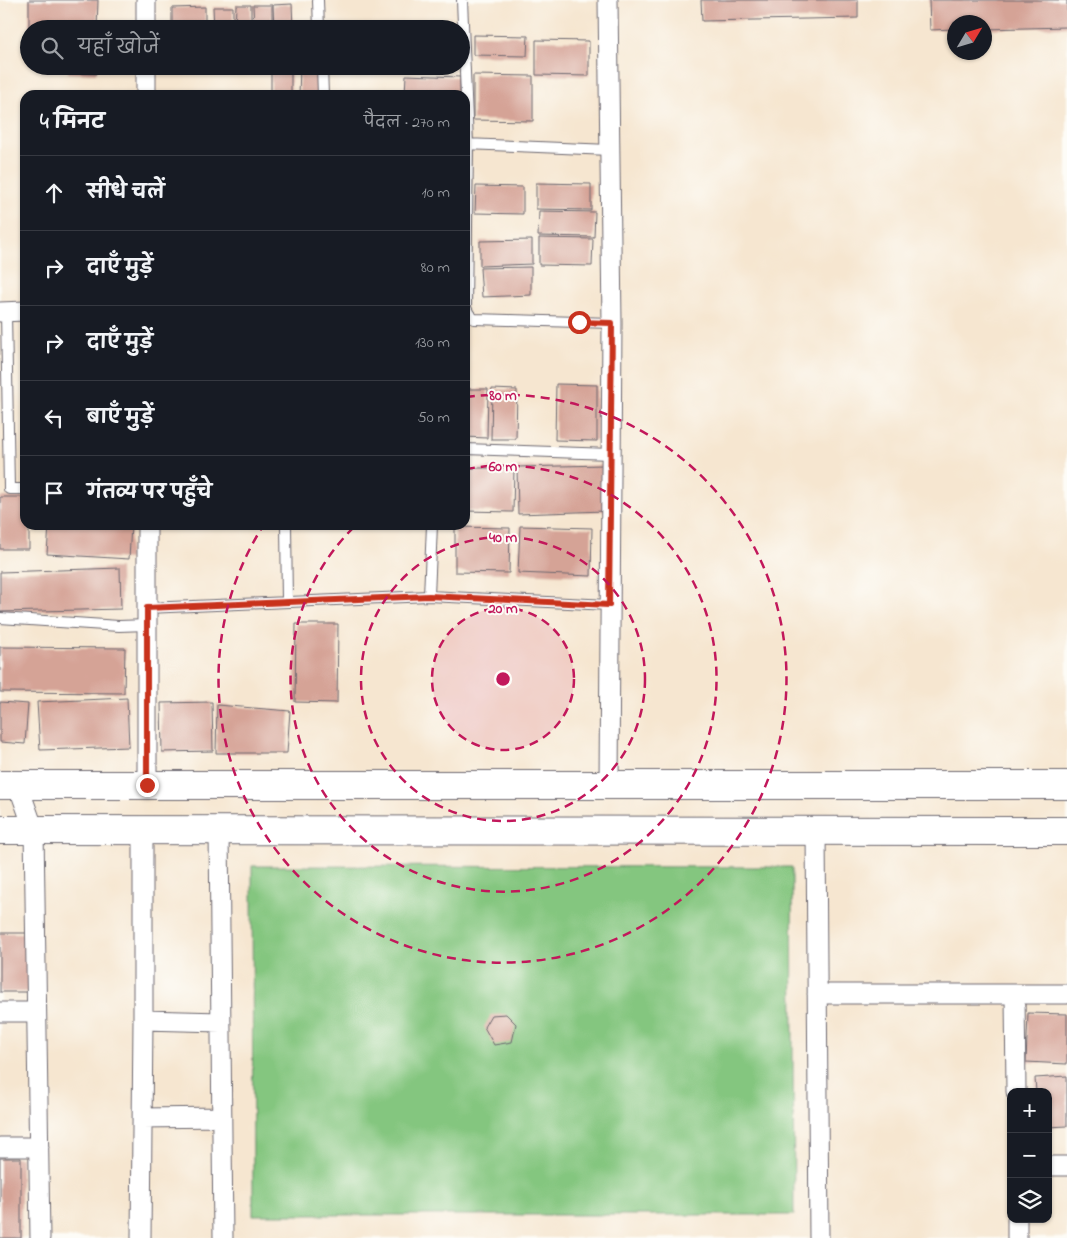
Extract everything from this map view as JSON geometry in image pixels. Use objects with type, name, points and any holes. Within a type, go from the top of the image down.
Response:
[{"type":"street","points":[[146,0],[146,20]]},
{"type":"street","points":[[608,0],[612,323],[609,785]]},
{"type":"street","points":[[146,75],[146,90]]},
{"type":"street","points":[[3,312],[20,312]]},
{"type":"street","points":[[147,530],[147,785]]},
{"type":"street","points":[[40,1238],[34,830],[9,785],[1067,785]]},
{"type":"street","points":[[0,830],[1067,831]]},
{"type":"street","points":[[141,1238],[143,831]]},
{"type":"street","points":[[219,831],[223,1238]]},
{"type":"street","points":[[816,831],[818,1238]]},
{"type":"street","points":[[817,994],[1067,994]]},
{"type":"street","points":[[1015,994],[1016,1088]]},
{"type":"street","points":[[0,1012],[36,1012]]},
{"type":"street","points":[[143,1020],[221,1022]]},
{"type":"street","points":[[142,1118],[222,1116]]},
{"type":"street","points":[[0,1147],[39,1147]]},
{"type":"street","points":[[1052,1166],[1067,1166]]},
{"type":"street","points":[[1017,1223],[1017,1238]]},
{"type":"lane","points":[[318,0],[319,20]]},
{"type":"lane","points":[[462,0],[463,20]]},
{"type":"lane","points":[[322,75],[323,90]]},
{"type":"lane","points":[[464,75],[464,90]]},
{"type":"lane","points":[[470,144],[610,150]]},
{"type":"lane","points":[[3,312],[5,489],[20,489]]},
{"type":"lane","points":[[470,315],[474,319],[612,323]]},
{"type":"lane","points":[[470,449],[611,454]]},
{"type":"lane","points":[[286,530],[287,602]]},
{"type":"lane","points":[[429,596],[432,530]]},
{"type":"lane","points":[[0,618],[119,626],[147,616],[287,602],[429,596],[609,605]]},
{"type":"green space","points":[[252,866],[792,867],[794,1215],[253,1215]]},
{"type":"building","points":[[29,0],[98,0],[97,20],[29,20]]},
{"type":"building","points":[[701,0],[858,0],[858,18],[702,21]]},
{"type":"building","points":[[929,0],[1067,0],[1067,27],[992,29],[992,15],[947,15],[947,29],[930,30]]},
{"type":"building","points":[[292,4],[293,20],[274,20],[273,5]]},
{"type":"building","points":[[236,5],[251,5],[251,20],[235,20]]},
{"type":"building","points":[[253,5],[272,5],[272,20],[254,20]]},
{"type":"building","points":[[205,7],[205,20],[172,20],[172,8]]},
{"type":"building","points":[[213,7],[233,7],[233,20],[214,20]]},
{"type":"building","points":[[473,35],[528,36],[527,56],[473,55]]},
{"type":"building","points":[[536,40],[589,41],[589,76],[536,75]]},
{"type":"building","points":[[271,75],[291,75],[291,90],[271,90]]},
{"type":"building","points":[[300,75],[319,75],[318,90],[299,90]]},
{"type":"building","points":[[406,75],[460,77],[460,90],[405,90]]},
{"type":"building","points":[[473,75],[533,76],[533,121],[473,120]]},
{"type":"building","points":[[536,183],[591,184],[591,210],[536,209]]},
{"type":"building","points":[[476,186],[523,187],[523,214],[475,213]]},
{"type":"building","points":[[539,211],[595,212],[594,237],[538,236]]},
{"type":"building","points":[[539,238],[593,239],[592,266],[539,265]]},
{"type":"building","points":[[532,240],[532,264],[480,266],[480,241]]},
{"type":"building","points":[[531,267],[531,295],[482,297],[480,268]]},
{"type":"building","points":[[556,384],[597,385],[597,441],[555,440]]},
{"type":"building","points":[[470,389],[488,389],[487,438],[470,437]]},
{"type":"building","points":[[492,389],[517,390],[516,439],[491,439]]},
{"type":"building","points":[[604,465],[605,511],[518,514],[517,467]]},
{"type":"building","points":[[470,468],[514,468],[513,512],[470,511]]},
{"type":"building","points":[[0,497],[20,497],[20,530],[29,530],[29,549],[0,549]]},
{"type":"building","points":[[520,526],[592,528],[591,576],[518,573]]},
{"type":"building","points":[[470,527],[510,528],[509,573],[455,572],[455,530],[470,530]]},
{"type":"building","points":[[49,530],[131,530],[129,559],[47,554]]},
{"type":"building","points":[[120,568],[121,609],[0,612],[0,572]]},
{"type":"building","points":[[296,624],[338,624],[337,703],[295,702]]},
{"type":"building","points":[[0,647],[125,648],[124,693],[0,692]]},
{"type":"building","points":[[127,698],[129,747],[40,750],[37,702]]},
{"type":"building","points":[[0,702],[28,704],[25,744],[0,742]]},
{"type":"building","points":[[212,702],[213,751],[162,752],[161,703]]},
{"type":"building","points":[[217,705],[290,711],[287,753],[216,753]]},
{"type":"building","points":[[0,933],[31,933],[31,992],[0,992]]},
{"type":"building","points":[[1028,1013],[1067,1014],[1067,1064],[1026,1062]]},
{"type":"building","points":[[506,1014],[516,1024],[512,1042],[494,1045],[484,1027],[491,1015]]},
{"type":"building","points":[[1067,1076],[1067,1126],[1052,1127],[1052,1088],[1036,1088],[1035,1078]]},
{"type":"building","points":[[0,1158],[21,1158],[21,1238],[0,1238]]},
{"type":"route","points":[[147,785],[147,608],[429,596],[609,605],[612,323],[579,322]]}]
